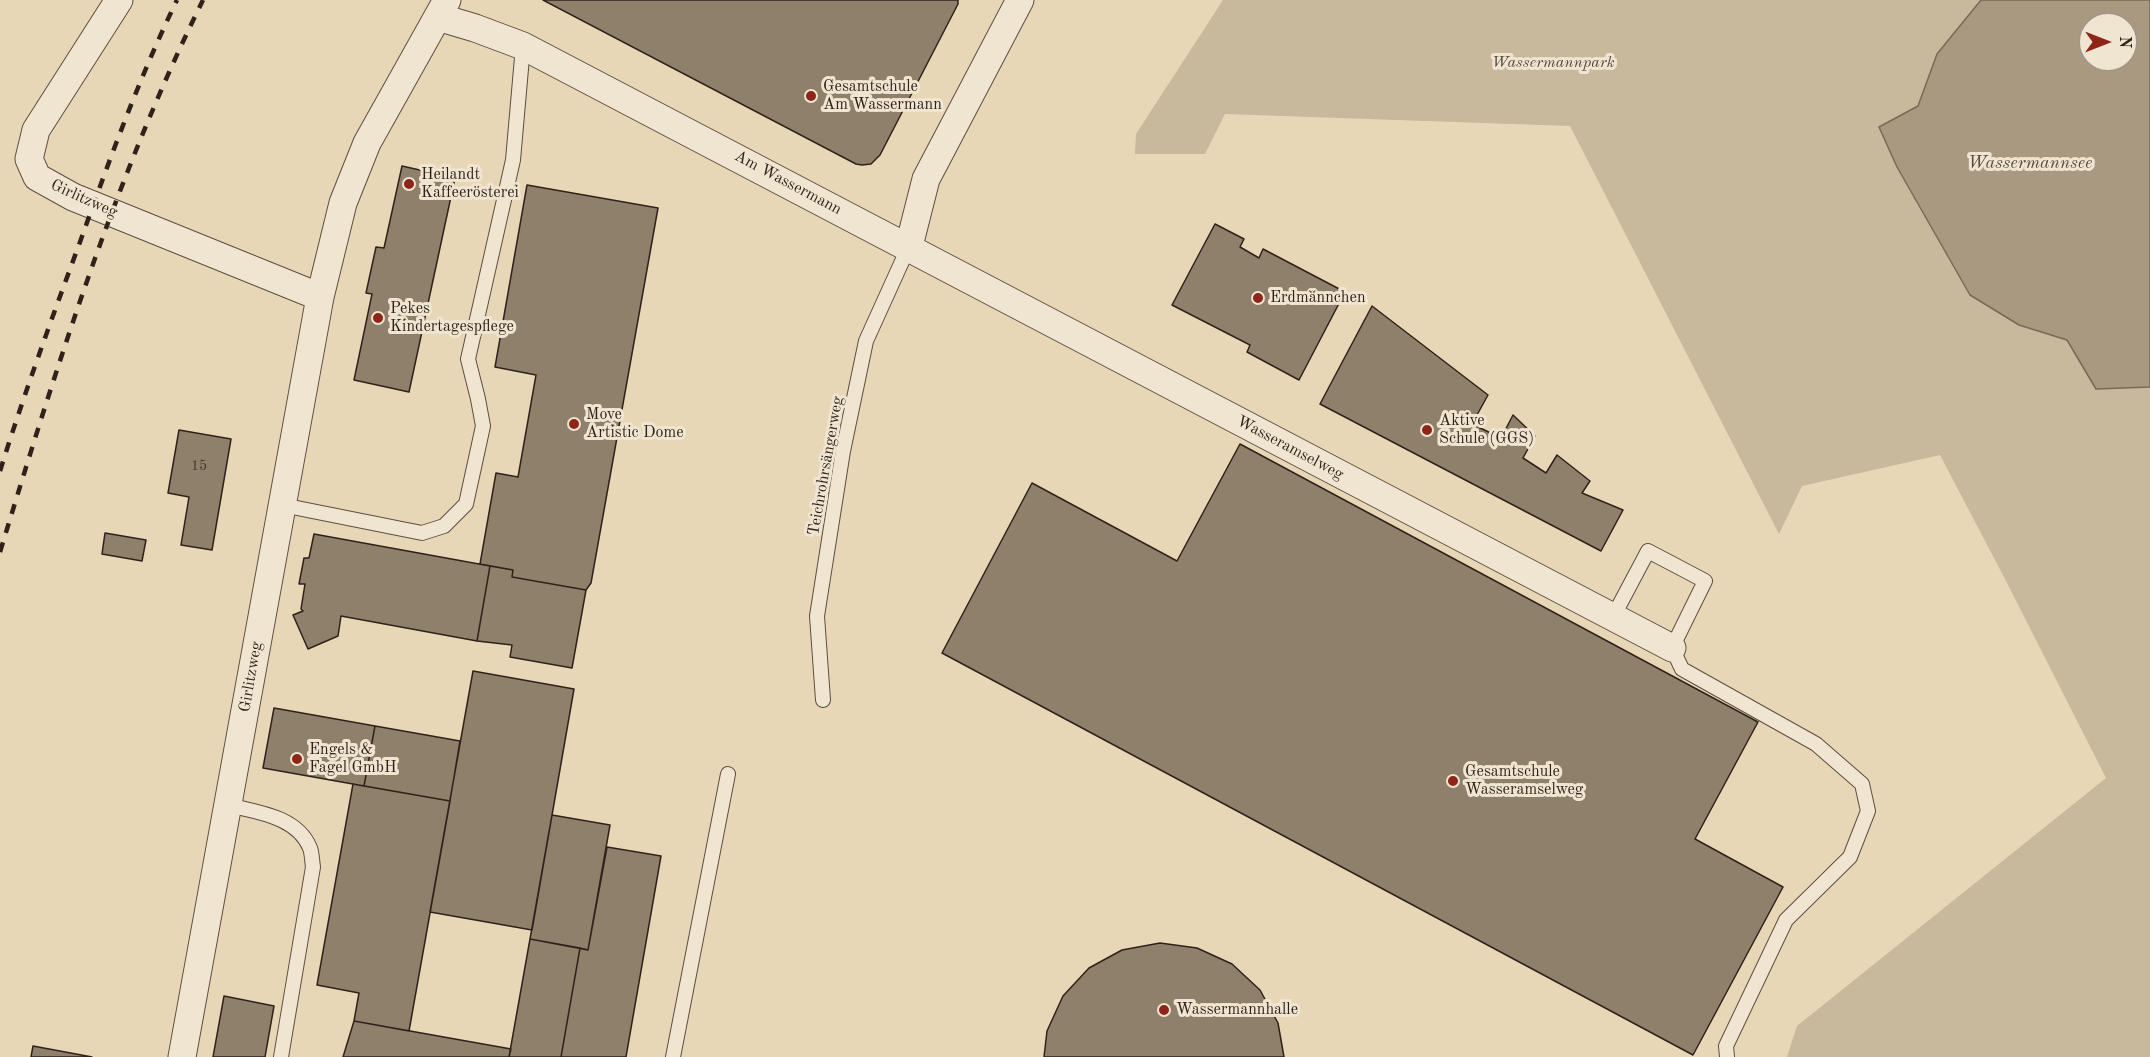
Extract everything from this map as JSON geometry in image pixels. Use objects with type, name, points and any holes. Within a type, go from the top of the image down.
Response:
[{"type":"street","name":"Girlitzweg","points":[[119,0],[36,130],[29,159],[37,177],[73,196],[320,297]]},
{"type":"street","points":[[909,246],[926,179],[1020,0]]},
{"type":"street","name":"Girlitzweg","points":[[183,1057],[320,297],[343,203],[367,143],[443,9]]},
{"type":"street","name":"Am Wassermann","points":[[443,9],[475,28],[523,45],[909,246]]},
{"type":"street","name":"Wasseramselweg","points":[[909,246],[1017,306],[1672,648]]},
{"type":"lane","points":[[282,505],[422,533],[444,526],[466,504],[483,426],[468,359],[513,160],[523,45]]},
{"type":"lane","name":"Teichrohrsängerweg","points":[[823,700],[818,616],[843,451],[866,341],[909,246]]},
{"type":"lane","points":[[1613,617],[1648,551],[1705,581],[1672,648],[1682,669],[1815,744],[1862,784],[1868,811],[1850,857],[1786,920],[1726,1046],[1727,1057]]},
{"type":"lane","points":[[673,1057],[728,774]]},
{"type":"lane","points":[[228,805],[274,816],[297,829],[309,848],[313,867],[281,1057]]},
{"type":"green space","name":"Wassermannpark","points":[[1223,0],[1981,0],[1937,54],[1897,167],[1970,295],[2019,325],[2067,340],[2096,389],[2150,387],[2150,1057],[1787,1057],[1797,1026],[2106,778],[1940,455],[1802,486],[1779,534],[1570,126],[1225,114],[1205,154],[1135,154],[1136,134]]},
{"type":"water","name":"Wassermannsee","points":[[1981,0],[2150,0],[2150,387],[2096,389],[2067,340],[2019,325],[1970,295],[1897,167],[1879,127],[1918,106],[1937,54]]},
{"type":"building","name":"Gesamtschule Am Wassermann","points":[[543,0],[958,0],[958,4],[880,155],[871,164],[862,165],[856,164]]},
{"type":"building","points":[[402,166],[455,178],[409,392],[354,380],[372,294],[366,293],[376,247],[384,248]]},
{"type":"building","name":"Move Artistic Dome","points":[[527,185],[658,208],[591,583],[586,590],[512,577],[513,570],[480,564],[496,473],[518,477],[536,375],[495,367]]},
{"type":"building","name":"Erdmännchen","points":[[1215,224],[1244,239],[1240,247],[1259,258],[1263,249],[1345,292],[1299,380],[1247,352],[1250,345],[1172,305]]},
{"type":"building","name":"Aktive Schule (GGS)","points":[[1372,306],[1488,395],[1472,424],[1501,438],[1513,415],[1535,436],[1523,458],[1546,473],[1557,455],[1590,481],[1582,493],[1623,510],[1601,551],[1320,404]]},
{"type":"building","points":[[179,430],[231,439],[212,550],[181,545],[189,497],[168,493]]},
{"type":"building","name":"Gesamtschule Wasseramselweg","points":[[1240,444],[1758,722],[1695,839],[1783,887],[1693,1055],[942,653],[1032,483],[1177,561]]},
{"type":"building","points":[[105,533],[146,540],[142,561],[102,554]]},
{"type":"building","points":[[314,534],[490,566],[477,641],[341,616],[338,636],[308,649],[293,615],[303,611],[301,609],[305,584],[299,584],[304,558],[309,558]]},
{"type":"building","points":[[490,566],[513,570],[512,577],[586,590],[572,668],[510,657],[512,645],[477,641]]},
{"type":"building","points":[[473,671],[574,689],[532,930],[430,912]]},
{"type":"building","points":[[274,708],[375,726],[364,786],[263,768]]},
{"type":"building","points":[[375,726],[460,741],[450,801],[364,786]]},
{"type":"building","points":[[353,784],[450,801],[409,1031],[354,1021],[359,993],[317,985]]},
{"type":"building","points":[[552,815],[610,825],[588,950],[530,939]]},
{"type":"building","points":[[607,847],[661,856],[626,1057],[561,1057],[580,948],[588,950]]},
{"type":"building","points":[[530,939],[580,948],[561,1057],[509,1057]]},
{"type":"building","name":"Wassermannhalle","points":[[1160,943],[1197,948],[1232,964],[1260,990],[1278,1023],[1284,1057],[1044,1057],[1047,1031],[1063,996],[1089,968],[1122,950]]},
{"type":"building","points":[[224,996],[274,1006],[265,1057],[213,1057]]},
{"type":"building","points":[[354,1021],[511,1049],[509,1057],[343,1057]]},
{"type":"building","points":[[33,1046],[92,1057],[31,1057]]},
{"type":"railway","points":[[0,471],[38,356],[113,150],[137,89],[177,0]]},
{"type":"railway","points":[[0,552],[90,272],[143,134],[203,0]]},
{"type":"place","name":"Gesamtschule Am Wassermann","points":[[811,96]]},
{"type":"place","name":"Heilandt Kaffeerösterei","points":[[409,184]]},
{"type":"place","name":"Erdmännchen","points":[[1258,298]]},
{"type":"place","name":"Pekes Kindertagespflege","points":[[378,318]]},
{"type":"place","name":"Move Artistic Dome","points":[[574,424]]},
{"type":"place","name":"Aktive Schule (GGS)","points":[[1427,430]]},
{"type":"place","name":"Engels & Fagel GmbH","points":[[297,759]]},
{"type":"place","name":"Gesamtschule Wasseramselweg","points":[[1453,781]]},
{"type":"place","name":"Wassermannhalle","points":[[1164,1010]]}]
